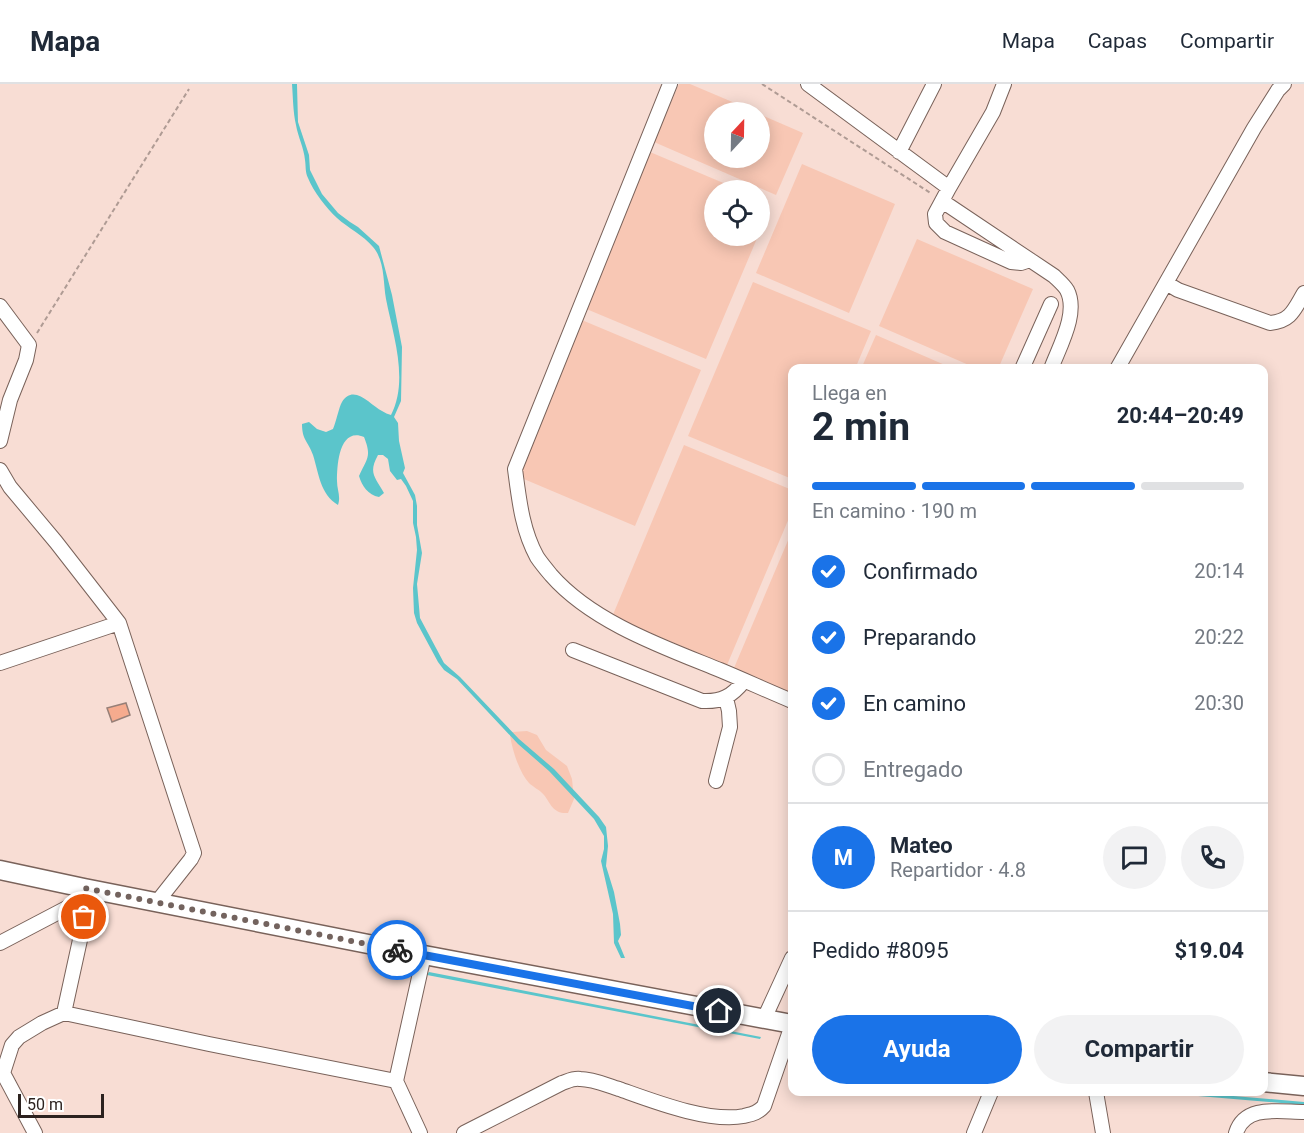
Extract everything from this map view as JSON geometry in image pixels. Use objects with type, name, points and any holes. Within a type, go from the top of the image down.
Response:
[{"type":"main road","points":[[0,870],[82,895],[157,902],[788,1024]]},
{"type":"main road","points":[[1268,1083],[1304,1086]]},
{"type":"street","points":[[670,84],[515,469],[522,515],[528,538],[538,559],[563,589],[590,610],[673,652],[788,698]]},
{"type":"street","points":[[808,84],[949,188]]},
{"type":"street","points":[[899,152],[934,84]]},
{"type":"street","points":[[1004,84],[993,112],[935,214],[936,223],[945,232],[1011,262],[1021,263],[1030,260]]},
{"type":"street","points":[[1120,364],[1254,128],[1284,84]]},
{"type":"street","points":[[942,201],[1054,276],[1066,289],[1072,303],[1069,322],[1053,364]]},
{"type":"street","points":[[1166,283],[1178,290],[1270,323],[1284,321],[1293,312],[1304,293]]},
{"type":"street","points":[[1024,364],[1051,304]]},
{"type":"street","points":[[0,306],[29,345],[26,360],[10,400],[0,441]]},
{"type":"street","points":[[0,470],[10,487],[57,542],[119,623],[194,853],[157,902]]},
{"type":"street","points":[[0,663],[119,623]]},
{"type":"street","points":[[573,650],[702,701],[726,698],[744,681]]},
{"type":"street","points":[[716,781],[730,727],[726,698]]},
{"type":"street","points":[[0,943],[82,895],[84,917],[64,1013]]},
{"type":"street","points":[[420,1133],[396,1081],[424,955]]},
{"type":"street","points":[[764,1019],[788,967]]},
{"type":"street","points":[[35,1133],[1,1074],[12,1046],[19,1037],[64,1013],[396,1081]]},
{"type":"street","points":[[464,1133],[552,1088],[577,1078],[592,1080],[668,1106],[719,1118],[754,1113],[764,1106],[788,1037]]},
{"type":"street","points":[[974,1133],[989,1096]]},
{"type":"street","points":[[1097,1096],[1103,1133]]},
{"type":"street","points":[[1236,1133],[1238,1126],[1250,1115],[1260,1112],[1304,1112]]},
{"type":"path","points":[[762,84],[942,201]]},
{"type":"path","points":[[29,345],[189,89]]},
{"type":"shaded area","points":[[679,84],[690,84],[732,102],[704,102],[704,164],[654,142]]},
{"type":"shaded area","points":[[770,119],[803,133],[776,195],[770,192],[770,180],[741,180],[714,168],[770,168]]},
{"type":"shaded area","points":[[650,152],[716,180],[704,180],[704,246],[754,246],[706,359],[584,308]]},
{"type":"shaded area","points":[[802,164],[895,204],[849,313],[756,273],[767,246],[770,246],[770,240]]},
{"type":"shaded area","points":[[917,239],[1033,289],[1000,364],[966,364],[879,326]]},
{"type":"shaded area","points":[[753,282],[871,331],[857,364],[788,364],[788,477],[688,436]]},
{"type":"shaded area","points":[[577,318],[701,370],[635,526],[512,474]]},
{"type":"shaded area","points":[[876,335],[943,364],[863,364]]},
{"type":"shaded area","points":[[684,445],[788,488],[788,520],[727,665],[612,617]]},
{"type":"shaded area","points":[[788,540],[788,691],[734,668]]},
{"type":"shaded area","points":[[527,731],[537,735],[546,750],[567,766],[572,779],[574,799],[568,813],[556,810],[522,773],[510,735],[512,732]]},
{"type":"water","points":[[292,84],[297,84],[298,122],[309,155],[310,170],[322,194],[338,213],[379,246],[392,295],[402,347],[401,401],[394,417],[398,423],[405,468],[403,473],[415,495],[417,506],[417,525],[422,553],[417,584],[420,618],[444,663],[519,739],[554,769],[606,827],[608,846],[606,866],[620,924],[621,935],[618,941],[625,958],[621,958],[614,943],[613,914],[601,861],[604,836],[594,819],[549,771],[518,744],[457,679],[444,670],[417,623],[414,613],[413,588],[416,537],[413,523],[413,501],[406,486],[390,471],[388,459],[383,455],[378,455],[373,471],[384,493],[379,497],[366,490],[359,476],[368,457],[368,449],[364,437],[356,435],[349,437],[341,449],[337,474],[338,505],[327,495],[321,483],[313,455],[303,434],[302,424],[309,422],[317,429],[326,432],[333,429],[342,402],[352,395],[357,395],[391,415],[399,387],[398,357],[383,272],[377,253],[369,243],[329,210],[306,174],[295,120]]},
{"type":"water","points":[[429,972],[761,1037],[760,1039],[427,975]]},
{"type":"water","points":[[1198,1096],[1233,1096],[1304,1102],[1304,1105]]},
{"type":"building","points":[[126,703],[130,715],[112,722],[107,708]]},
{"type":"way so far","points":[[84,917],[80,901],[84,888],[397,950]]},
{"type":"route","points":[[397,950],[719,1011]]}]
